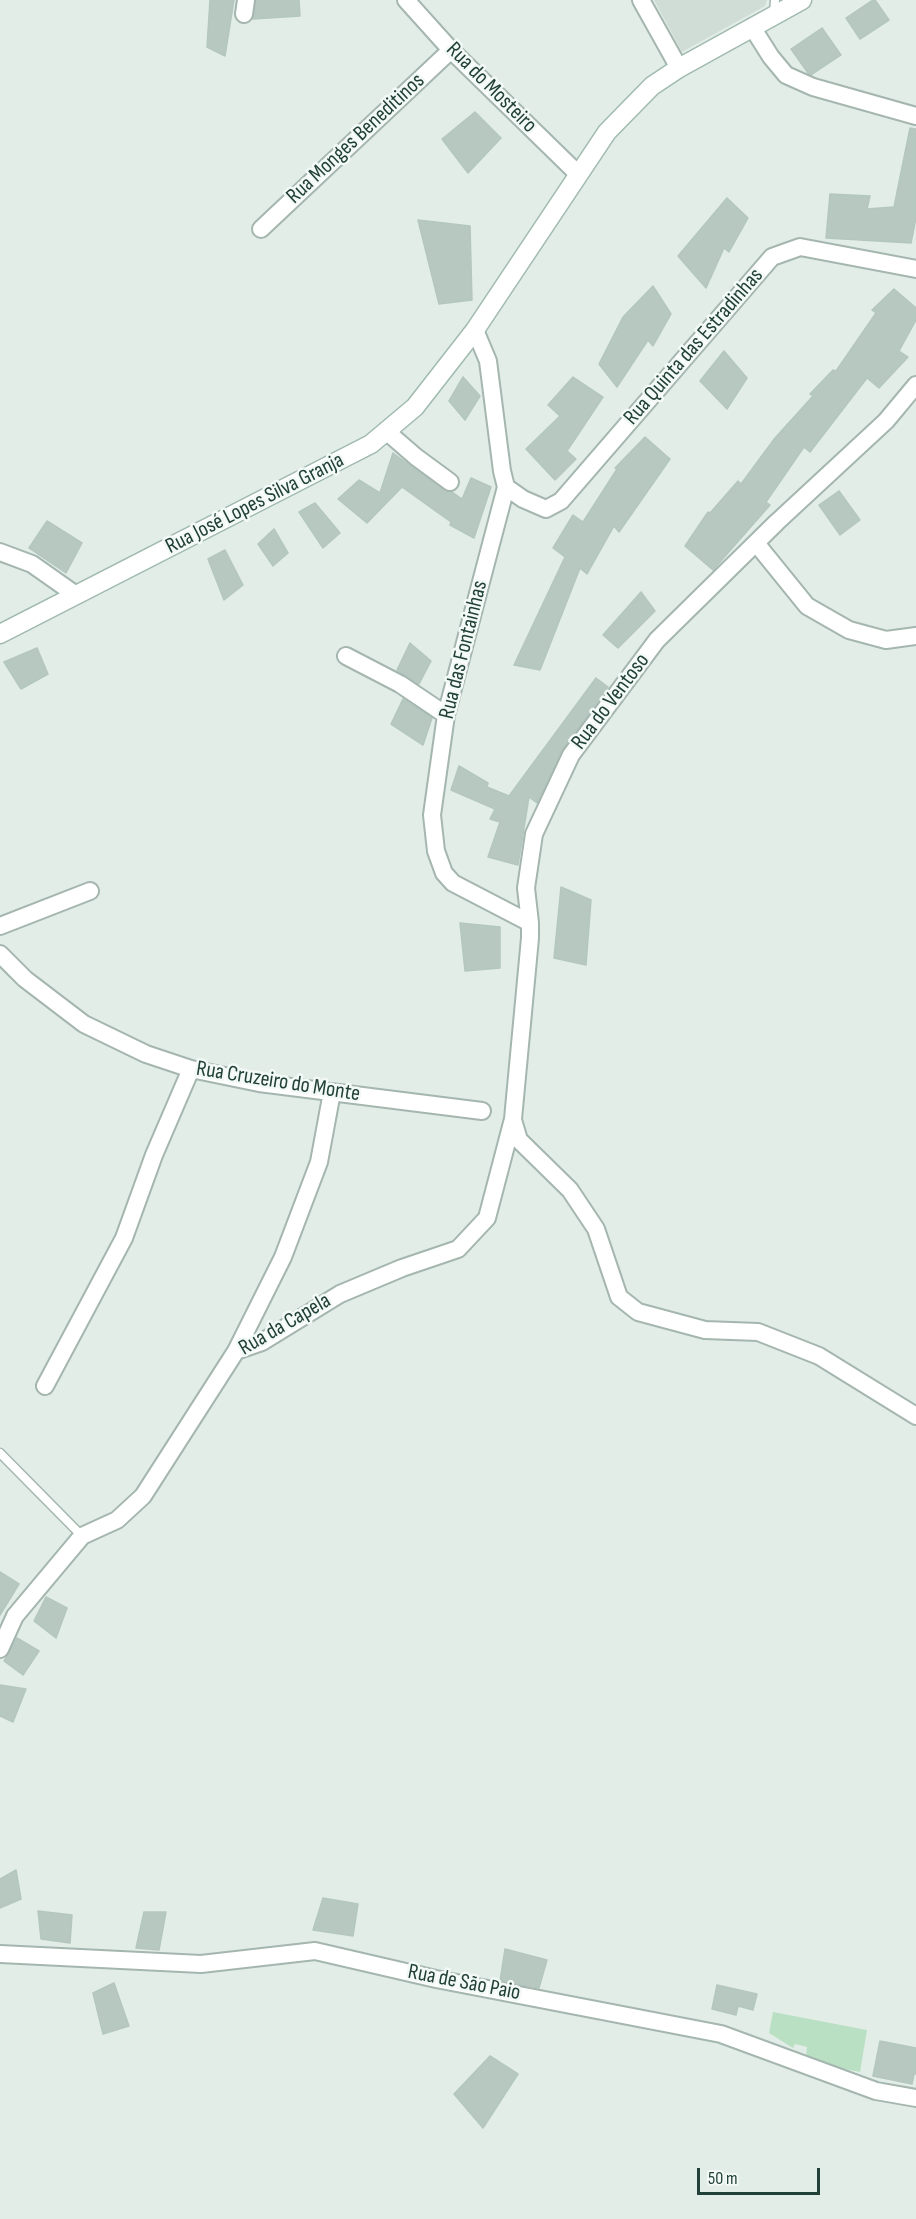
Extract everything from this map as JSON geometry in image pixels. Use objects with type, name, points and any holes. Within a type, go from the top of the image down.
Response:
[{"type":"main road","name":"Rua José Lopes Silva Granja","points":[[0,634],[361,449],[386,431],[415,407],[475,330],[607,132],[652,86],[752,27],[775,8],[802,0]]},
{"type":"street","name":"Rua do Mosteiro","points":[[406,0],[451,50],[578,174]]},
{"type":"street","points":[[641,0],[679,68]]},
{"type":"street","points":[[752,27],[771,57],[786,75],[813,87],[916,116]]},
{"type":"street","name":"Rua Monges Beneditinos","points":[[261,229],[451,50]]},
{"type":"street","name":"Rua Quinta das Estradinhas","points":[[506,487],[523,499],[546,509],[561,501],[772,257],[800,247],[916,269]]},
{"type":"street","name":"Rua das Fontainhas","points":[[475,330],[488,361],[506,487],[446,715],[432,815],[436,851],[444,873],[453,883],[530,923]]},
{"type":"street","name":"Rua do Ventoso","points":[[513,1119],[530,923],[526,888],[534,834],[571,755],[657,640],[756,543],[886,422],[916,385]]},
{"type":"street","points":[[386,431],[450,482]]},
{"type":"street","points":[[756,543],[807,606],[849,630],[886,640],[916,636]]},
{"type":"street","points":[[0,552],[32,564],[76,595]]},
{"type":"street","points":[[346,656],[400,684],[446,715]]},
{"type":"street","points":[[0,926],[90,891]]},
{"type":"street","name":"Rua Cruzeiro do Monte","points":[[0,954],[26,979],[84,1024],[146,1054],[191,1069],[259,1083],[483,1111]]},
{"type":"street","points":[[45,1386],[124,1238],[154,1155],[191,1069]]},
{"type":"street","points":[[236,1352],[283,1257],[319,1162],[332,1092]]},
{"type":"street","points":[[513,1119],[519,1140],[570,1190],[596,1229],[619,1297],[638,1312],[705,1330],[758,1332],[819,1356],[916,1416]]},
{"type":"street","name":"Rua da Capela","points":[[0,1649],[15,1616],[82,1536],[117,1520],[143,1497],[236,1352],[262,1342],[340,1294],[402,1268],[458,1249],[487,1218],[513,1119]]},
{"type":"street","name":"Rua de São Paio","points":[[0,1954],[201,1964],[315,1951],[436,1979],[721,2034],[876,2091],[916,2098]]},
{"type":"lane","points":[[0,1453],[82,1536]]},
{"type":"shaded area","points":[[654,0],[767,0],[765,6],[682,52]]},
{"type":"green space","points":[[773,2012],[867,2030],[860,2072],[819,2064],[806,2057],[807,2047],[795,2044],[793,2048],[769,2033]]},
{"type":"building","points":[[210,0],[234,0],[225,56],[207,47]]},
{"type":"building","points":[[256,0],[299,0],[300,16],[253,19]]},
{"type":"building","points":[[873,0],[889,20],[860,39],[846,18]]},
{"type":"building","points":[[822,28],[841,55],[811,75],[791,49]]},
{"type":"building","points":[[475,112],[501,138],[468,173],[442,139]]},
{"type":"building","points":[[910,128],[916,129],[916,218],[911,243],[826,238],[830,194],[870,196],[867,209],[894,207]]},
{"type":"building","points":[[727,198],[748,218],[729,252],[724,248],[706,288],[678,256]]},
{"type":"building","points":[[418,220],[470,226],[472,300],[439,304]]},
{"type":"building","points":[[653,286],[671,314],[653,346],[648,340],[617,387],[599,364],[623,317]]},
{"type":"building","points":[[894,289],[916,308],[916,320],[899,351],[908,357],[879,388],[867,378],[810,452],[804,447],[766,502],[770,505],[713,570],[685,546],[708,512],[710,513],[738,481],[741,484],[775,438],[813,396],[810,394],[833,370],[836,371],[876,313],[872,310]]},
{"type":"building","points":[[724,351],[747,378],[727,409],[700,381]]},
{"type":"building","points":[[463,377],[480,396],[465,420],[449,401]]},
{"type":"building","points":[[573,377],[603,397],[567,451],[576,459],[555,480],[526,449],[560,416],[548,405]]},
{"type":"building","points":[[645,437],[670,459],[619,532],[614,526],[587,574],[580,568],[540,670],[514,665],[565,557],[553,548],[573,515],[583,522],[617,469],[615,468]]},
{"type":"building","points":[[393,453],[444,490],[462,499],[471,478],[491,487],[474,538],[450,525],[451,522],[402,487],[367,523],[338,499],[359,480],[380,493]]},
{"type":"building","points":[[839,491],[860,520],[840,535],[819,505]]},
{"type":"building","points":[[315,503],[340,533],[323,548],[299,512]]},
{"type":"building","points":[[47,521],[82,543],[66,573],[29,548]]},
{"type":"building","points":[[274,529],[288,553],[273,566],[258,544]]},
{"type":"building","points":[[225,550],[243,585],[224,600],[208,559]]},
{"type":"building","points":[[641,592],[655,611],[618,648],[603,635]]},
{"type":"building","points":[[410,643],[431,661],[419,684],[397,670]]},
{"type":"building","points":[[37,648],[48,674],[21,689],[4,662]]},
{"type":"building","points":[[596,678],[608,687],[563,749],[537,803],[529,797],[518,865],[488,857],[500,822],[490,819],[495,809],[451,790],[459,766],[488,783],[487,787],[509,796]]},
{"type":"building","points":[[403,699],[432,718],[423,745],[391,724]]},
{"type":"building","points":[[561,887],[591,900],[586,965],[554,958]]},
{"type":"building","points":[[460,923],[500,927],[500,968],[465,971]]},
{"type":"building","points":[[0,1572],[19,1584],[0,1615]]},
{"type":"building","points":[[46,1597],[67,1608],[56,1638],[34,1621]]},
{"type":"building","points":[[17,1638],[39,1651],[23,1675],[4,1661]]},
{"type":"building","points":[[0,1685],[26,1689],[13,1722],[0,1716]]},
{"type":"building","points":[[16,1870],[21,1899],[0,1908],[0,1879]]},
{"type":"building","points":[[323,1898],[358,1904],[353,1936],[313,1930]]},
{"type":"building","points":[[38,1911],[72,1915],[70,1943],[41,1939]]},
{"type":"building","points":[[144,1912],[166,1912],[159,1950],[136,1948]]},
{"type":"building","points":[[505,1949],[547,1960],[539,1988],[500,1981]]},
{"type":"building","points":[[114,1983],[129,2026],[103,2034],[93,1993]]},
{"type":"building","points":[[717,1985],[757,1994],[753,2010],[738,2006],[736,2015],[712,2009]]},
{"type":"building","points":[[880,2041],[916,2048],[916,2074],[914,2074],[912,2084],[873,2076]]},
{"type":"building","points":[[490,2056],[518,2074],[483,2128],[454,2094]]}]
